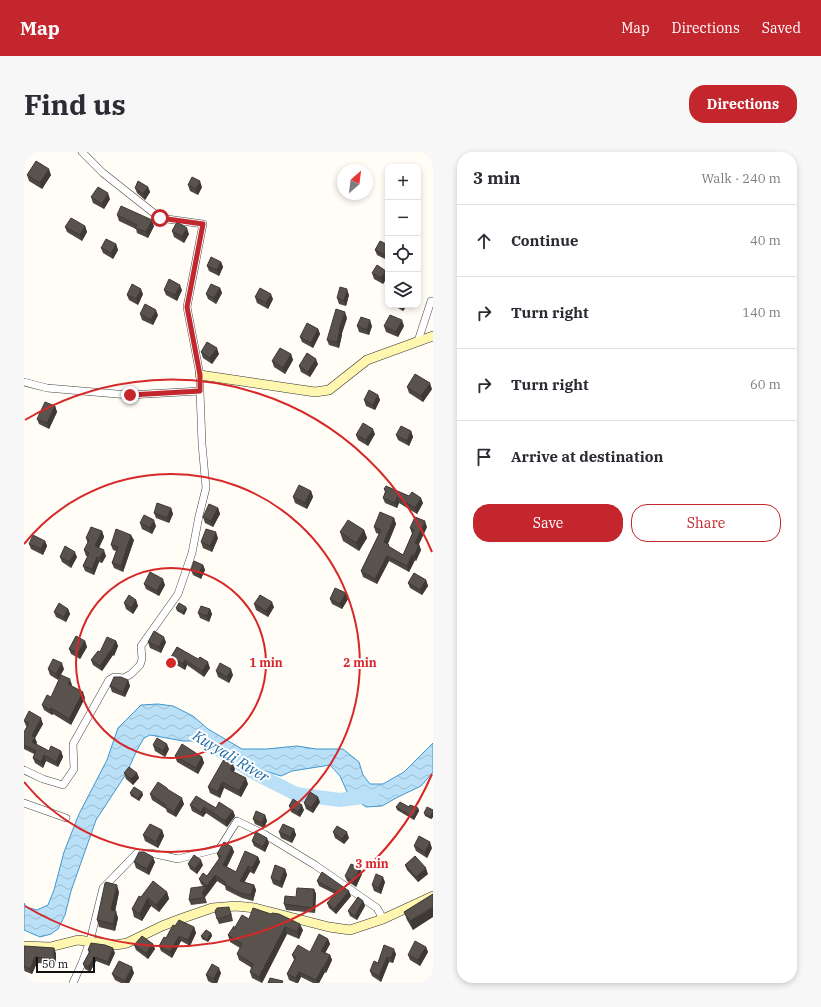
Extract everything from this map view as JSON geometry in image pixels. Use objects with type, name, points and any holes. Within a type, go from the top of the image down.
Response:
[{"type":"main road","points":[[200,375],[315,392],[329,390],[367,360],[433,336]]},
{"type":"main road","points":[[24,946],[50,947],[78,940],[116,944],[127,943],[162,926],[212,908],[236,906],[255,908],[350,930],[383,919],[433,896]]},
{"type":"street","points":[[24,770],[44,779],[63,785],[74,769],[73,744],[109,680],[114,677],[124,678],[131,674],[140,665],[142,659],[141,646],[178,594],[192,553],[206,488],[202,444],[200,375],[187,307],[203,224],[160,218],[103,173],[82,152]]},
{"type":"street","points":[[418,341],[431,301],[433,301]]},
{"type":"street","points":[[24,382],[47,388],[130,395],[200,391]]},
{"type":"street","points":[[24,803],[66,818]]},
{"type":"street","points":[[73,983],[90,942],[103,888],[137,853],[151,852],[178,859],[220,848],[237,821],[264,834],[315,865],[377,908],[383,919]]},
{"type":"water","points":[[158,704],[173,706],[193,716],[208,729],[242,749],[267,749],[297,746],[316,749],[343,749],[359,762],[363,775],[370,784],[383,784],[404,772],[433,743],[433,772],[421,786],[382,806],[366,807],[348,794],[340,776],[330,765],[292,771],[281,776],[250,766],[198,741],[183,741],[150,735],[144,738],[126,774],[96,820],[71,891],[65,915],[58,929],[51,934],[40,937],[24,930],[24,903],[26,907],[37,910],[48,905],[54,890],[64,852],[79,814],[107,760],[118,728],[141,705]]},
{"type":"building","points":[[36,161],[49,169],[40,183],[27,175]]},
{"type":"building","points":[[192,177],[200,181],[196,189],[188,185]]},
{"type":"building","points":[[138,181],[148,187],[143,194],[135,188]]},
{"type":"building","points":[[98,187],[108,193],[102,204],[91,197]]},
{"type":"building","points":[[121,206],[152,220],[146,232],[135,228],[137,225],[117,215]]},
{"type":"building","points":[[71,218],[85,226],[80,235],[65,227]]},
{"type":"building","points":[[177,222],[187,228],[182,237],[172,231]]},
{"type":"building","points":[[106,239],[116,244],[111,253],[101,248]]},
{"type":"building","points":[[380,241],[385,244],[385,255],[375,250]]},
{"type":"building","points":[[211,257],[221,262],[217,270],[207,266]]},
{"type":"building","points":[[377,265],[385,270],[381,278],[372,273]]},
{"type":"building","points":[[169,279],[180,285],[175,295],[164,290]]},
{"type":"building","points":[[132,284],[141,289],[136,299],[127,295]]},
{"type":"building","points":[[211,284],[220,288],[214,298],[206,294]]},
{"type":"building","points":[[340,287],[347,289],[344,301],[337,298]]},
{"type":"building","points":[[260,288],[271,294],[266,303],[255,297]]},
{"type":"building","points":[[145,304],[156,310],[151,320],[140,314]]},
{"type":"building","points":[[336,309],[345,312],[339,329],[337,342],[327,340]]},
{"type":"building","points":[[390,315],[402,320],[396,332],[384,326]]},
{"type":"building","points":[[361,317],[370,320],[367,330],[357,326]]},
{"type":"building","points":[[307,323],[318,329],[311,343],[300,337]]},
{"type":"building","points":[[207,342],[217,348],[210,358],[201,352]]},
{"type":"building","points":[[280,348],[291,354],[283,368],[272,361]]},
{"type":"building","points":[[307,353],[316,359],[308,372],[299,366]]},
{"type":"building","points":[[415,374],[430,383],[421,396],[407,387]]},
{"type":"building","points":[[369,390],[378,395],[373,405],[364,400]]},
{"type":"building","points":[[45,402],[55,406],[47,423],[37,419]]},
{"type":"building","points":[[363,423],[373,429],[366,440],[356,435]]},
{"type":"building","points":[[401,426],[411,431],[407,441],[396,435]]},
{"type":"building","points":[[299,485],[311,491],[305,503],[293,497]]},
{"type":"building","points":[[386,486],[409,496],[412,492],[421,498],[415,508],[397,497],[395,503],[383,498],[386,491],[384,489]]},
{"type":"building","points":[[157,503],[171,508],[167,518],[154,513]]},
{"type":"building","points":[[209,504],[218,508],[211,521],[203,517]]},
{"type":"building","points":[[380,512],[394,518],[384,542],[403,555],[414,530],[410,528],[415,517],[425,521],[415,543],[419,545],[407,566],[387,556],[375,579],[361,571],[381,530],[374,527]]},
{"type":"building","points":[[144,515],[154,520],[150,528],[140,523]]},
{"type":"building","points":[[348,520],[364,530],[356,543],[340,532]]},
{"type":"building","points":[[91,527],[102,531],[95,546],[104,550],[100,558],[97,557],[92,569],[83,566],[89,553],[84,550],[89,540],[86,538]]},
{"type":"building","points":[[116,529],[131,535],[121,566],[112,563],[118,547],[111,545]]},
{"type":"building","points":[[206,529],[216,532],[210,546],[201,542]]},
{"type":"building","points":[[33,535],[45,541],[41,549],[29,544]]},
{"type":"building","points":[[65,546],[75,552],[69,562],[60,557]]},
{"type":"building","points":[[194,561],[203,565],[199,574],[191,570]]},
{"type":"building","points":[[150,572],[163,579],[157,591],[144,584]]},
{"type":"building","points":[[414,573],[426,580],[420,590],[408,583]]},
{"type":"building","points":[[335,588],[346,593],[340,604],[330,599]]},
{"type":"building","points":[[129,595],[136,600],[131,608],[124,603]]},
{"type":"building","points":[[260,595],[272,602],[266,611],[254,604]]},
{"type":"building","points":[[59,603],[68,609],[64,617],[54,612]]},
{"type":"building","points":[[179,603],[186,607],[183,612],[176,608]]},
{"type":"building","points":[[201,606],[210,609],[207,616],[198,613]]},
{"type":"building","points":[[154,631],[164,637],[159,647],[148,642]]},
{"type":"building","points":[[76,636],[85,641],[78,653],[69,649]]},
{"type":"building","points":[[107,637],[116,641],[112,650],[100,666],[91,660],[98,651],[100,652]]},
{"type":"building","points":[[177,647],[198,659],[200,657],[208,662],[202,671],[185,660],[183,664],[171,657]]},
{"type":"building","points":[[53,659],[62,663],[56,674],[48,669]]},
{"type":"building","points":[[220,663],[231,669],[227,677],[216,671]]},
{"type":"building","points":[[61,675],[70,679],[68,684],[83,692],[69,719],[51,708],[50,710],[42,705],[47,695],[51,697]]},
{"type":"building","points":[[114,677],[121,677],[128,680],[123,692],[110,686]]},
{"type":"building","points":[[29,711],[41,718],[32,736],[35,737],[32,742],[49,751],[51,746],[61,751],[56,762],[44,755],[41,762],[33,758],[36,751],[24,745],[24,732],[29,723],[24,721]]},
{"type":"building","points":[[157,738],[167,744],[163,751],[153,745]]},
{"type":"building","points":[[182,744],[202,757],[196,768],[175,756]]},
{"type":"building","points":[[224,759],[233,764],[230,770],[246,778],[239,791],[222,782],[218,792],[208,787]]},
{"type":"building","points":[[129,767],[137,773],[131,779],[124,773]]},
{"type":"building","points":[[158,782],[182,798],[174,812],[165,807],[166,805],[150,794]]},
{"type":"building","points":[[134,787],[142,792],[138,799],[130,793]]},
{"type":"building","points":[[310,792],[318,797],[311,808],[304,803]]},
{"type":"building","points":[[196,796],[216,808],[219,802],[233,811],[225,821],[204,807],[201,812],[190,805]]},
{"type":"building","points":[[293,799],[302,805],[298,812],[289,806]]},
{"type":"building","points":[[400,802],[409,807],[410,805],[418,808],[413,817],[396,807]]},
{"type":"building","points":[[427,807],[433,810],[430,817],[424,813]]},
{"type":"building","points":[[256,811],[265,815],[262,823],[253,819]]},
{"type":"building","points":[[150,824],[162,830],[156,842],[143,835]]},
{"type":"building","points":[[283,824],[294,829],[290,837],[279,832]]},
{"type":"building","points":[[337,826],[347,832],[342,839],[333,832]]},
{"type":"building","points":[[256,832],[267,838],[263,847],[252,841]]},
{"type":"building","points":[[419,836],[430,842],[425,852],[414,846]]},
{"type":"building","points":[[224,842],[232,847],[223,865],[236,872],[245,851],[258,857],[252,868],[248,866],[240,881],[254,885],[251,895],[240,893],[224,884],[225,882],[215,875],[207,886],[199,879],[203,873],[207,876],[221,856],[217,854]]},
{"type":"building","points":[[139,852],[144,852],[153,857],[147,869],[134,862]]},
{"type":"building","points":[[194,855],[201,860],[195,869],[188,864]]},
{"type":"building","points":[[415,856],[426,868],[416,877],[405,865]]},
{"type":"building","points":[[351,864],[360,868],[354,882],[345,876]]},
{"type":"building","points":[[275,865],[285,869],[280,882],[271,878]]},
{"type":"building","points":[[322,872],[349,891],[334,909],[327,903],[337,892],[317,881]]},
{"type":"building","points":[[376,874],[383,877],[379,888],[372,885]]},
{"type":"building","points":[[153,881],[167,892],[156,905],[148,898],[140,914],[132,909],[139,896],[141,897]]},
{"type":"building","points":[[106,882],[117,885],[111,910],[116,911],[113,924],[97,920]]},
{"type":"building","points":[[207,886],[202,893],[205,897],[189,900],[191,888]]},
{"type":"building","points":[[297,888],[314,889],[313,908],[284,904],[285,896],[296,897]]},
{"type":"building","points":[[433,894],[433,907],[410,921],[404,912]]},
{"type":"building","points":[[358,897],[363,901],[355,916],[348,911]]},
{"type":"building","points":[[229,907],[231,915],[217,919],[215,911],[217,908]]},
{"type":"building","points":[[253,908],[271,914],[279,914],[300,924],[297,932],[285,927],[259,977],[250,972],[253,964],[237,954],[242,944],[228,935],[234,926],[234,929],[242,915],[249,919]]},
{"type":"building","points":[[179,920],[194,927],[188,940],[179,936],[170,952],[159,946],[164,937],[166,938],[173,925],[175,926]]},
{"type":"building","points":[[206,930],[211,933],[207,940],[201,936]]},
{"type":"building","points":[[319,934],[328,939],[321,951],[330,955],[316,980],[299,972],[296,978],[287,974],[296,957],[292,955],[298,945],[310,952]]},
{"type":"building","points":[[142,936],[153,944],[146,953],[134,945]]},
{"type":"building","points":[[415,941],[426,947],[418,960],[408,955]]},
{"type":"building","points":[[91,943],[113,948],[108,962],[95,957],[88,967],[83,964],[90,951],[88,950]]},
{"type":"building","points":[[384,945],[394,949],[391,958],[387,957],[379,976],[370,971],[374,961],[378,963]]},
{"type":"building","points":[[24,946],[54,948],[54,959],[35,957],[30,969],[24,966]]},
{"type":"building","points":[[119,961],[132,967],[125,981],[112,974]]},
{"type":"building","points":[[212,964],[219,968],[214,979],[206,975]]},
{"type":"building","points":[[270,978],[283,981],[282,983],[268,983]]},
{"type":"waterway","name":"Kuyyali River","points":[[209,743],[251,771],[296,794],[339,800],[372,796]]},
{"type":"route","points":[[130,395],[200,391],[200,375],[187,307],[203,224],[160,218]]}]
